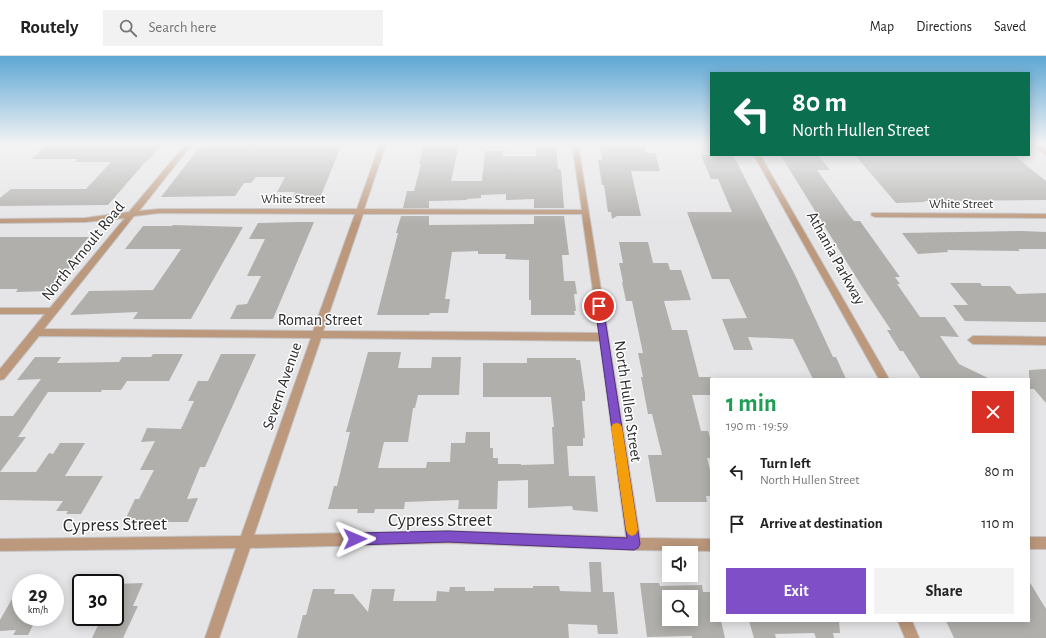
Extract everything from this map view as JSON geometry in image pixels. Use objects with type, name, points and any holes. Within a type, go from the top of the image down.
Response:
[{"type":"street","name":"North Arnoult Road","points":[[0,376],[167,171]]},
{"type":"street","name":"Severn Avenue","points":[[212,638],[374,171]]},
{"type":"street","name":"North Hullen Street","points":[[579,171],[634,544]]},
{"type":"street","name":"Athania Parkway","points":[[766,171],[883,378]]},
{"type":"street","name":"White Street","points":[[0,221],[85,220],[159,211],[586,212]]},
{"type":"street","name":"White Street","points":[[875,216],[1046,216]]},
{"type":"street","points":[[0,311],[54,311]]},
{"type":"street","name":"Roman Street","points":[[36,332],[603,337]]},
{"type":"street","points":[[973,340],[1046,341]]},
{"type":"street","name":"Cypress Street","points":[[0,545],[245,542],[448,537],[634,544],[710,545]]},
{"type":"street","points":[[1030,543],[1046,543]]},
{"type":"street","points":[[905,622],[912,638]]},
{"type":"building","points":[[103,171],[137,171],[108,205],[0,206],[0,198],[11,189],[86,189]]},
{"type":"building","points":[[181,171],[331,171],[320,198],[292,198],[295,192],[277,192],[285,177],[256,177],[251,183],[244,183],[235,196],[161,197]]},
{"type":"building","points":[[419,171],[453,171],[451,181],[482,181],[483,171],[561,171],[564,208],[534,208],[534,199],[506,200],[506,194],[481,195],[481,198],[467,200],[429,201],[429,208],[403,208],[407,191],[414,191]]},
{"type":"building","points":[[600,171],[631,171],[641,216],[617,216],[612,219],[611,212],[608,212],[604,185],[602,185]]},
{"type":"building","points":[[708,171],[741,171],[795,275],[833,357],[836,357],[846,378],[812,378],[793,339],[748,337],[753,350],[734,350],[722,319],[747,318],[729,279],[712,279],[687,212],[732,212],[718,179],[711,179]]},
{"type":"building","points":[[790,171],[818,171],[854,221],[860,221],[900,277],[895,277],[900,284],[897,284],[920,317],[945,317],[959,337],[940,336],[959,364],[988,378],[920,378],[903,351],[900,351],[887,330],[891,330],[861,285]]},
{"type":"building","points":[[869,171],[1034,171],[1046,181],[1046,200],[924,201],[925,202],[896,203]]},
{"type":"building","points":[[401,216],[429,216],[429,225],[534,224],[534,216],[564,216],[569,255],[562,255],[564,281],[575,281],[577,294],[574,294],[575,315],[531,315],[531,300],[529,300],[529,260],[505,259],[506,254],[478,254],[478,251],[452,252],[445,299],[450,299],[448,313],[430,313],[429,315],[377,315]]},
{"type":"building","points":[[314,222],[273,319],[230,319],[237,305],[247,304],[261,276],[247,276],[265,239],[249,239],[258,223]]},
{"type":"building","points":[[173,225],[243,227],[191,319],[133,319],[138,312],[70,315],[89,291],[153,290],[181,249],[125,249],[143,226]]},
{"type":"building","points":[[1046,232],[1046,249],[1018,249],[1020,251],[947,250],[948,252],[918,254],[902,233]]},
{"type":"building","points":[[0,237],[89,237],[68,262],[74,262],[49,291],[16,292],[18,289],[0,289]]},
{"type":"building","points":[[619,242],[648,242],[653,263],[668,263],[670,270],[681,270],[691,300],[664,301],[672,330],[687,330],[699,377],[711,377],[710,395],[692,395],[701,431],[708,431],[710,438],[710,458],[707,458],[710,470],[710,496],[706,496],[707,502],[656,502],[648,455],[662,455],[652,414],[648,414],[638,353],[643,353],[632,301],[626,301],[619,263],[623,263]]},
{"type":"building","points":[[950,283],[980,283],[982,286],[1010,286],[1017,294],[1046,293],[1046,322],[965,321],[953,305],[968,305]]},
{"type":"building","points":[[368,352],[401,352],[398,368],[431,368],[432,357],[461,357],[459,395],[418,395],[415,408],[413,408],[408,442],[384,442],[378,468],[426,468],[427,462],[450,462],[451,443],[465,443],[466,432],[490,432],[490,448],[493,448],[493,458],[498,458],[498,464],[554,464],[552,427],[554,427],[551,397],[483,397],[483,363],[527,363],[527,358],[576,358],[576,360],[580,360],[585,394],[585,401],[582,401],[585,438],[583,438],[583,446],[567,446],[569,476],[595,476],[598,512],[573,510],[572,506],[528,508],[528,480],[498,481],[497,509],[458,509],[459,500],[405,502],[404,509],[375,509],[374,513],[357,513],[358,509],[328,509],[334,486],[337,486],[350,432],[346,432]]},
{"type":"building","points":[[153,354],[183,354],[169,381],[127,381],[121,390],[102,390],[101,392],[48,392],[18,437],[26,437],[0,472],[0,416],[13,416],[41,379],[17,380],[35,357],[61,357],[57,363],[119,362],[122,357],[151,357]]},
{"type":"building","points":[[221,354],[256,354],[205,467],[200,467],[187,499],[198,498],[188,522],[124,522],[135,499],[139,499],[154,470],[140,470],[155,441],[141,442],[147,428],[181,429],[194,401],[188,401],[198,381],[208,381]]},
{"type":"building","points":[[1046,369],[1046,403],[1034,389],[1030,389],[1029,370]]},
{"type":"building","points":[[60,443],[85,443],[65,476],[103,476],[81,514],[66,514],[68,511],[56,511],[63,501],[0,500],[0,472],[36,472],[49,453],[53,454]]},
{"type":"building","points":[[589,562],[601,562],[603,592],[614,592],[618,634],[598,634],[597,625],[568,624],[569,638],[297,638],[303,615],[306,615],[313,589],[335,589],[334,594],[353,594],[368,612],[372,589],[395,589],[393,601],[436,601],[437,591],[449,592],[450,587],[465,587],[465,591],[494,591],[494,588],[559,586],[560,591],[591,592]]},
{"type":"building","points":[[143,583],[133,606],[138,606],[123,638],[92,638],[98,626],[124,626],[124,584]]},
{"type":"building","points":[[640,583],[659,583],[660,586],[702,585],[703,592],[710,592],[710,622],[721,622],[725,638],[692,638],[692,636],[647,637]]},
{"type":"building","points":[[1030,583],[1046,609],[1046,638],[954,638],[946,622],[1030,622]]},
{"type":"building","points":[[12,599],[12,626],[32,626],[28,635],[13,635],[16,630],[0,631],[0,620]]},
{"type":"building","points":[[749,622],[839,622],[840,633],[833,633],[834,638],[816,638],[814,633],[775,634],[776,638],[754,638]]},
{"type":"slow traffic","points":[[617,427],[632,530]]},
{"type":"route","points":[[355,539],[448,537],[634,544],[599,306]]}]
